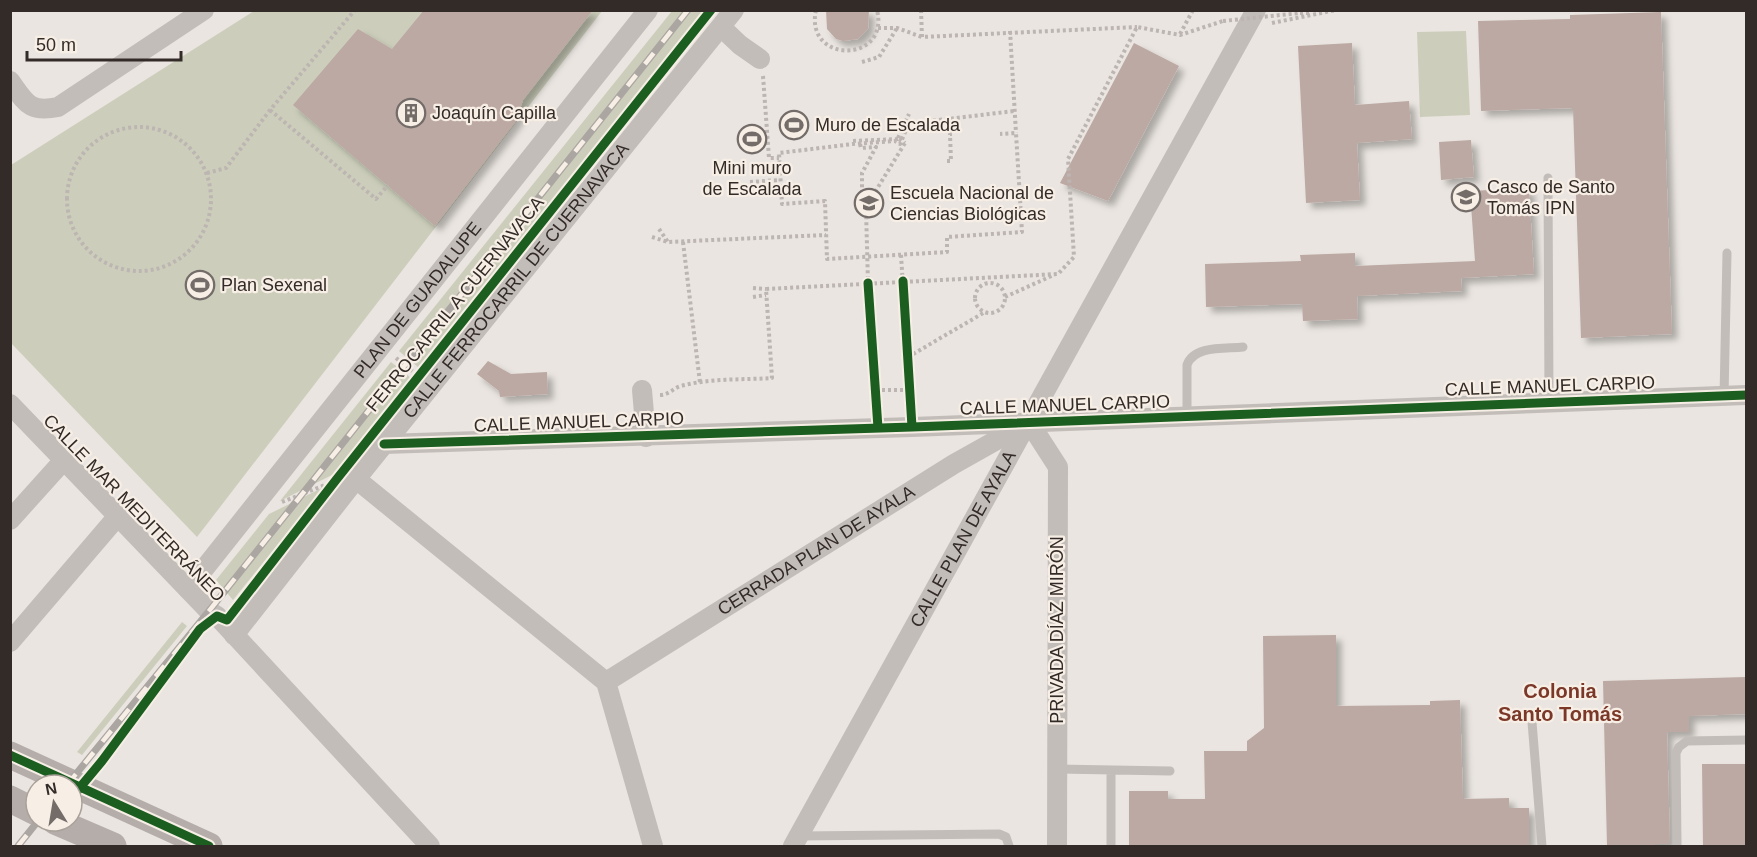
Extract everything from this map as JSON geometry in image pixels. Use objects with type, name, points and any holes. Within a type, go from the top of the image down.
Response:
[{"type":"main road","points":[[10,755],[209,846]]},
{"type":"main road","points":[[10,799],[24,806]]},
{"type":"main road","points":[[115,846],[113,832],[120,818],[128,816],[144,818]]},
{"type":"main road","points":[[84,833],[115,846]]},
{"type":"street","points":[[10,81],[26,103],[41,111],[58,107],[204,10]]},
{"type":"street","name":"PLAN DE GUADALUPE","points":[[188,589],[648,10]]},
{"type":"street","name":"CALLE FERROCARRIL DE CUERNAVACA","points":[[234,635],[384,444],[734,10]]},
{"type":"street","name":"CALLE PLAN DE AYALA","points":[[796,841],[1256,10]]},
{"type":"street","points":[[721,27],[762,67]]},
{"type":"street","points":[[642,393],[646,437]]},
{"type":"street","name":"CALLE MANUEL CARPIO","points":[[384,444],[646,437],[1746,395]]},
{"type":"street","name":"CALLE MAR MEDITERRÁNEO","points":[[10,404],[117,517],[209,611],[217,616],[430,846]]},
{"type":"street","name":"CERRADA PLAN DE AYALA","points":[[606,682],[944,470],[1029,422]]},
{"type":"street","name":"PRIVADA DÍAZ MIRÓN","points":[[1029,422],[1058,467],[1057,846]]},
{"type":"street","points":[[10,520],[64,460]]},
{"type":"street","points":[[356,479],[606,682],[653,846]]},
{"type":"street","points":[[10,642],[117,517]]},
{"type":"lane","points":[[1548,178],[1549,402]]},
{"type":"lane","points":[[1724,396],[1727,253]]},
{"type":"lane","points":[[1187,416],[1187,365],[1190,357],[1199,351],[1244,347]]},
{"type":"lane","points":[[1532,722],[1542,846]]},
{"type":"lane","points":[[1677,846],[1676,753],[1679,747],[1687,741],[1746,740]]},
{"type":"lane","points":[[1057,769],[1170,771]]},
{"type":"lane","points":[[1111,846],[1112,770]]},
{"type":"lane","points":[[796,841],[999,834],[1006,837],[1009,846]]},
{"type":"path","points":[[207,173],[226,168],[270,110],[355,10]]},
{"type":"path","points":[[816,10],[814,23],[817,34],[824,43],[844,52],[855,51],[865,46],[873,38],[878,28],[877,10]]},
{"type":"path","points":[[921,10],[922,36]]},
{"type":"path","points":[[1180,34],[1193,10]]},
{"type":"path","points":[[1246,29],[1336,10]]},
{"type":"path","points":[[878,28],[897,28],[922,36],[1137,27],[1180,34],[1222,21],[1319,13]]},
{"type":"path","points":[[1005,297],[1058,274],[1074,257],[1068,159],[1137,27]]},
{"type":"path","points":[[862,63],[879,57],[897,28]]},
{"type":"path","points":[[1010,31],[1022,232],[947,237],[947,252],[827,259],[825,201],[782,204],[779,153],[895,141],[900,144],[909,123],[1014,111]]},
{"type":"path","points":[[762,67],[770,158],[779,158]]},
{"type":"path","points":[[270,110],[376,199],[388,185]]},
{"type":"path","points":[[899,138],[909,114]]},
{"type":"path","points":[[947,161],[951,161],[952,134],[948,119]]},
{"type":"path","points":[[129,127],[154,128],[176,136],[195,153],[207,173],[211,197],[208,220],[197,241],[180,257],[159,268],[136,271],[113,266],[93,254],[77,237],[68,215],[67,192],[73,169],[87,149],[106,135],[129,127]]},
{"type":"path","points":[[1000,134],[1016,133]]},
{"type":"path","points":[[756,148],[761,149],[760,135],[768,135]]},
{"type":"path","points":[[853,141],[899,138],[905,143],[872,197],[862,200]]},
{"type":"path","points":[[861,144],[861,148],[876,147],[862,173],[862,200],[866,208],[868,283],[878,428]]},
{"type":"path","points":[[750,182],[780,180]]},
{"type":"path","points":[[872,197],[878,200]]},
{"type":"path","points":[[659,229],[668,242]]},
{"type":"path","points":[[652,237],[668,242],[683,242],[826,235]]},
{"type":"path","points":[[683,242],[700,383]]},
{"type":"path","points":[[901,255],[912,427]]},
{"type":"path","points":[[753,288],[1058,274]]},
{"type":"path","points":[[908,357],[985,312],[999,310],[1005,302],[1005,297],[1001,288],[993,284],[983,285],[975,296],[975,302],[985,312]]},
{"type":"path","points":[[642,393],[667,395],[679,386],[772,378],[766,289]]},
{"type":"path","points":[[753,297],[766,295]]},
{"type":"path","points":[[393,356],[416,374]]},
{"type":"path","points":[[876,390],[910,390]]},
{"type":"path","points":[[322,499],[332,482]]},
{"type":"path","points":[[278,503],[332,482]]},
{"type":"green space","name":"Plan Sexenal","points":[[254,11],[602,11],[197,537],[11,343],[11,165]]},
{"type":"green space","points":[[672,11],[707,11],[419,368],[399,351]]},
{"type":"green space","points":[[1466,31],[1470,115],[1420,117],[1417,32]]},
{"type":"green space","points":[[391,362],[411,378],[334,474],[280,501]]},
{"type":"green space","points":[[324,487],[233,600],[216,580],[269,514]]},
{"type":"green space","points":[[182,622],[187,626],[82,755],[77,752]]},
{"type":"building","name":"Joaquín Capilla","points":[[424,10],[593,10],[523,100],[516,121],[435,226],[293,105],[358,29],[392,49]]},
{"type":"building","points":[[826,10],[869,10],[868,29],[858,39],[843,41],[836,39],[827,29]]},
{"type":"building","points":[[1661,12],[1672,334],[1581,338],[1573,108],[1481,111],[1478,21],[1570,19],[1570,15]]},
{"type":"building","points":[[1134,43],[1179,66],[1108,201],[1060,183]]},
{"type":"building","points":[[1352,43],[1355,105],[1409,101],[1412,139],[1357,143],[1360,200],[1306,203],[1298,46]]},
{"type":"building","points":[[1471,140],[1474,177],[1441,180],[1439,142]]},
{"type":"building","points":[[1529,188],[1534,274],[1461,278],[1462,291],[1357,296],[1358,319],[1303,321],[1302,304],[1206,307],[1205,264],[1301,261],[1300,255],[1355,253],[1355,266],[1475,261],[1470,191]]},
{"type":"building","points":[[488,361],[511,374],[547,372],[548,394],[500,397],[499,391],[477,374]]},
{"type":"building","points":[[1336,635],[1336,706],[1430,705],[1430,701],[1460,700],[1463,799],[1509,798],[1509,808],[1529,808],[1529,846],[1129,846],[1129,791],[1168,791],[1168,799],[1205,799],[1204,751],[1247,751],[1247,741],[1264,728],[1263,636]]},
{"type":"building","points":[[1746,677],[1746,714],[1689,716],[1689,732],[1667,732],[1670,844],[1607,846],[1603,681]]},
{"type":"building","points":[[1702,764],[1746,764],[1746,846],[1703,846]]},
{"type":"railway","points":[[77,773],[209,611],[688,10]]},
{"type":"railway","points":[[18,846],[28,833]]},
{"type":"cycle path","name":"FERROCARRIL A CUERNAVACA","points":[[84,783],[200,629],[217,616],[227,620],[711,10]]},
{"type":"cycle path","points":[[903,281],[912,427]]},
{"type":"cycle path","points":[[868,283],[878,428]]},
{"type":"cycle path","points":[[384,444],[912,427],[1746,395]]},
{"type":"cycle path","points":[[10,755],[209,846]]},
{"type":"place","name":"Joaquín Capilla","points":[[411,113]]},
{"type":"place","name":"Muro de Escalada","points":[[794,125]]},
{"type":"place","name":"Mini muro de Escalada","points":[[752,139]]},
{"type":"place","name":"Casco de Santo Tomás IPN","points":[[1466,197]]},
{"type":"place","name":"Escuela Nacional de Ciencias Biológicas","points":[[869,203]]},
{"type":"place","name":"Plan Sexenal","points":[[200,285]]},
{"type":"district","name":"Colonia Santo Tomás","points":[[1560,702]]}]
